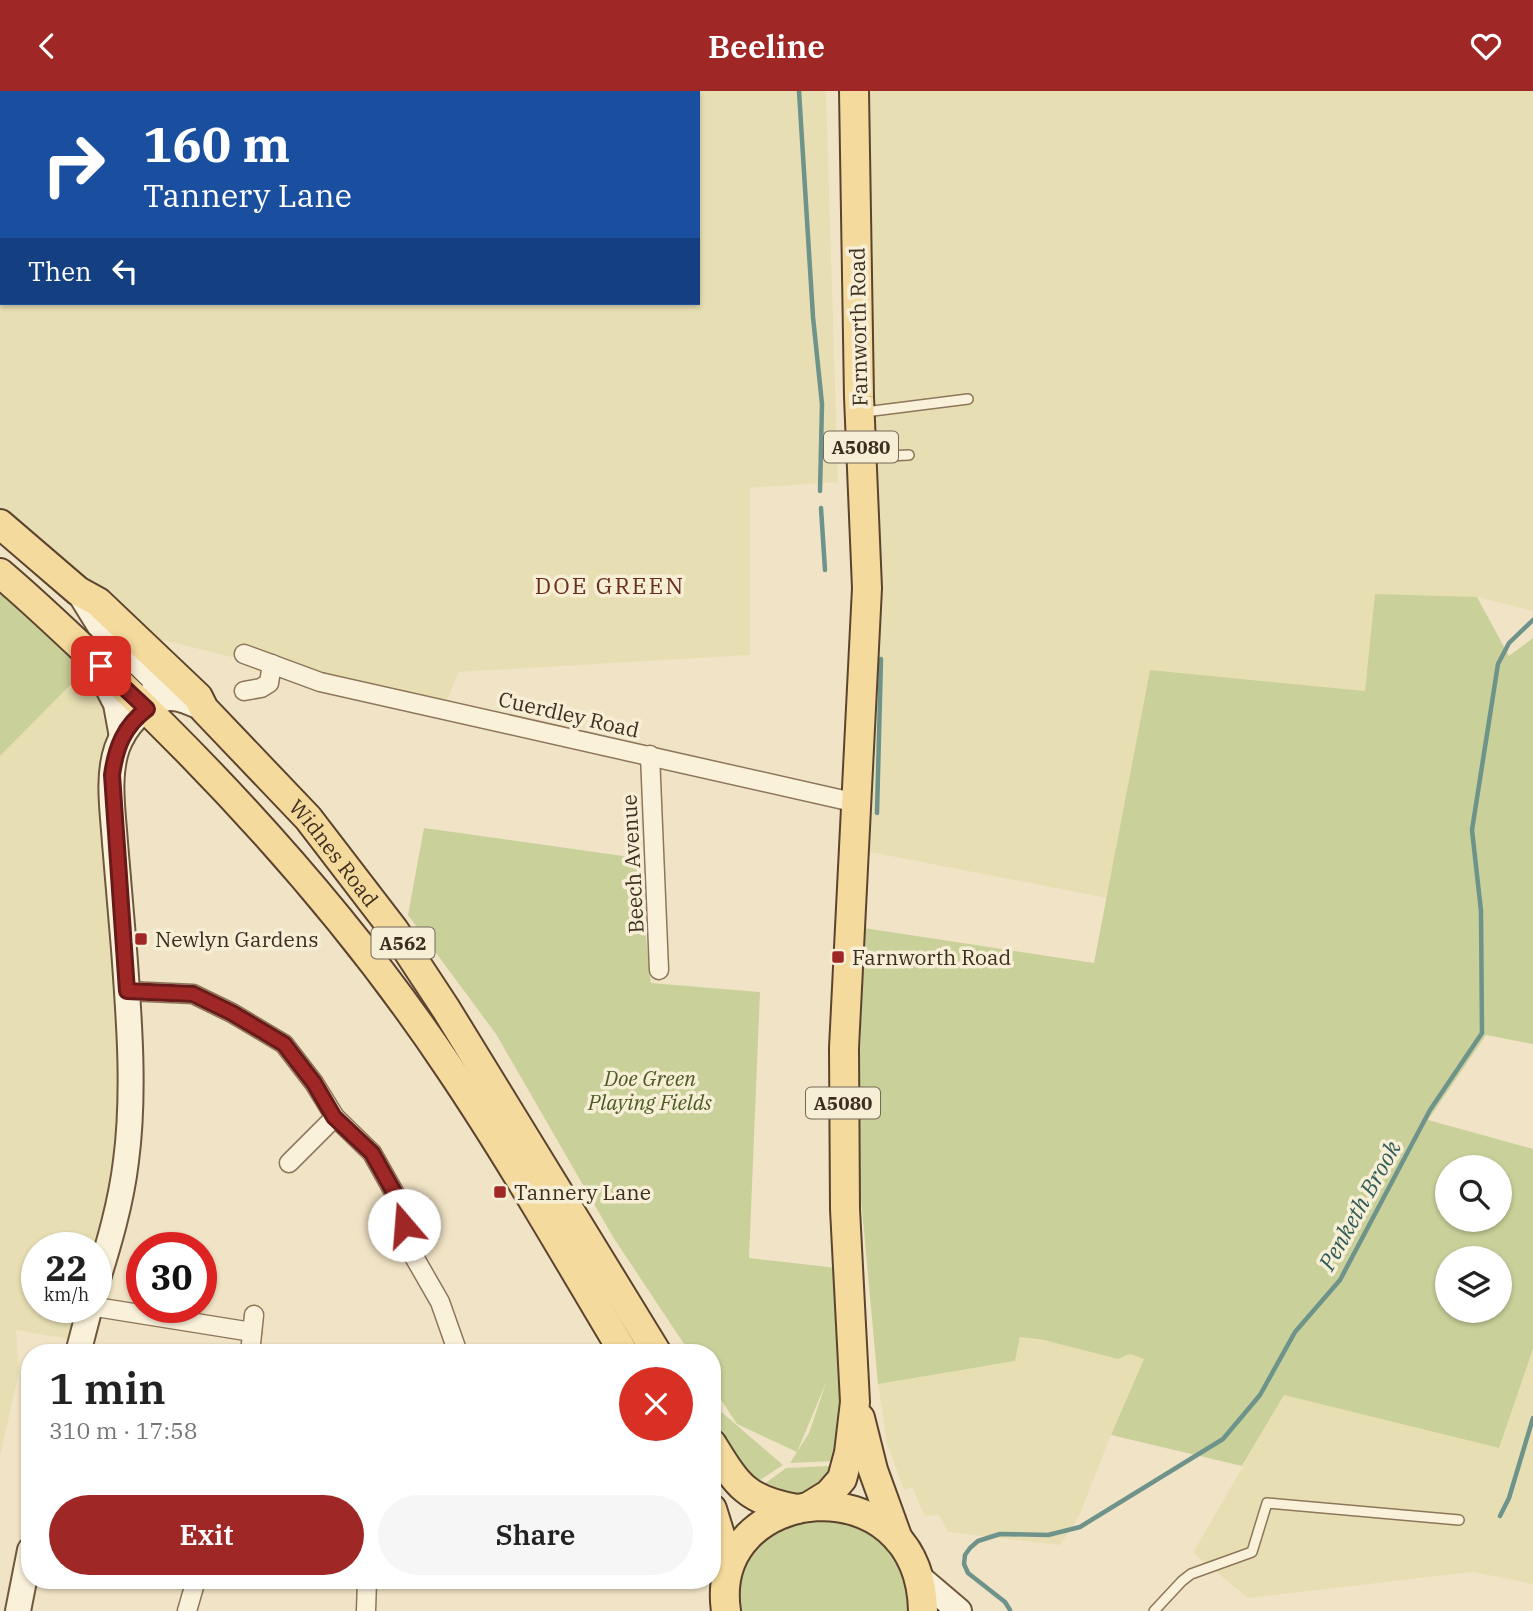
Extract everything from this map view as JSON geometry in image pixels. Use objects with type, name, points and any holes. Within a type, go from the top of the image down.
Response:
[{"type":"main road","name":"Farnworth Road","points":[[803,1508],[829,1495],[842,1479],[849,1453],[855,1402],[843,1123],[844,1048],[867,588],[859,412],[855,91]]},
{"type":"main road","name":"Widnes Road","points":[[0,524],[78,591],[98,602],[148,648],[198,697],[204,709],[308,818],[394,930],[454,1020],[652,1344]]},
{"type":"main road","name":"Widnes Road","points":[[0,573],[147,709],[284,852],[368,955],[450,1069],[618,1344]]},
{"type":"main road","name":"Farnworth Road","points":[[855,1402],[873,1470],[899,1542]]},
{"type":"main road","points":[[721,1458],[739,1485],[764,1501],[803,1508],[839,1506],[854,1510],[880,1524],[909,1555],[919,1577],[923,1611]]},
{"type":"main road","points":[[725,1603],[730,1564],[738,1549],[763,1524],[803,1508]]},
{"type":"main road","points":[[721,1538],[725,1603]]},
{"type":"street","points":[[78,591],[99,625],[154,679],[156,698],[147,709]]},
{"type":"street","points":[[86,651],[116,704],[122,737]]},
{"type":"street","name":"Cuerdley Road","points":[[244,654],[320,682],[857,803]]},
{"type":"street","points":[[244,691],[261,688],[269,683],[272,664]]},
{"type":"street","points":[[112,1233],[127,1159],[129,1101],[127,991],[112,799],[114,761],[122,737],[135,719],[160,701],[170,698],[182,700],[204,709]]},
{"type":"street","name":"Beech Avenue","points":[[650,755],[659,970]]},
{"type":"street","points":[[127,991],[193,994],[232,1013],[284,1044],[314,1083],[334,1117],[372,1153],[399,1201],[409,1248],[440,1302],[455,1344]]},
{"type":"street","points":[[289,1163],[334,1117]]},
{"type":"street","points":[[112,1309],[253,1324],[251,1344]]},
{"type":"street","points":[[80,1344],[85,1323]]},
{"type":"street","points":[[919,1577],[959,1611]]},
{"type":"street","points":[[18,1611],[22,1589]]},
{"type":"street","points":[[187,1611],[193,1589]]},
{"type":"street","points":[[366,1611],[367,1589]]},
{"type":"lane","points":[[859,412],[968,399]]},
{"type":"lane","points":[[862,457],[909,454]]},
{"type":"lane","points":[[1154,1611],[1191,1574],[1252,1552],[1267,1503],[1459,1520]]},
{"type":"shaded area","points":[[700,91],[826,91],[838,482],[750,488],[750,655],[459,672],[443,709],[134,633],[0,528],[0,305],[700,305]]},
{"type":"shaded area","points":[[868,91],[1533,91],[1533,611],[1477,597],[1365,691],[1150,670],[1107,898],[865,851]]},
{"type":"shaded area","points":[[92,663],[112,717],[120,1004],[118,1166],[100,1232],[21,1232],[21,1323],[79,1323],[74,1340],[16,1330],[19,1372],[0,1456],[0,756]]},
{"type":"shaded area","points":[[1020,1337],[1130,1354],[1145,1359],[1079,1516],[1060,1545],[948,1532],[939,1515],[925,1516],[912,1487],[904,1490],[887,1444],[878,1384],[1015,1361]]},
{"type":"shaded area","points":[[1533,1349],[1533,1584],[1472,1572],[1248,1598],[1193,1553],[1284,1395],[1499,1448]]},
{"type":"green space","points":[[0,582],[92,663],[0,756]]},
{"type":"green space","points":[[1375,594],[1477,597],[1509,656],[1533,638],[1533,1044],[1486,1035],[1428,1120],[1533,1149],[1533,1349],[1499,1448],[1284,1395],[1242,1466],[1111,1435],[1144,1359],[1130,1354],[1118,1359],[1044,1340],[1020,1337],[1015,1361],[878,1384],[857,1155],[864,928],[1094,963],[1150,670],[1365,691]]},
{"type":"green space","name":"Doe Green Playing Fields","points":[[424,828],[637,858],[651,983],[760,992],[749,1258],[837,1268],[837,1340],[844,1340],[844,1392],[834,1461],[790,1463],[797,1452],[737,1424],[721,1400],[721,1344],[684,1344],[613,1237],[496,1034],[408,915]],"holes":[[[827,1380],[809,1433],[797,1452]]]},
{"type":"green space","points":[[721,1412],[783,1465],[754,1484],[735,1464],[721,1441]]},
{"type":"green space","points":[[831,1466],[835,1472],[807,1493],[793,1496],[759,1488],[786,1468]]},
{"type":"green space","points":[[833,1517],[874,1533],[901,1563],[912,1611],[737,1611],[735,1591],[747,1555],[782,1526]]},
{"type":"waterway","points":[[799,91],[813,317],[822,404],[820,491]]},
{"type":"waterway","points":[[821,508],[825,570]]},
{"type":"waterway","name":"Penketh Brook","points":[[1010,1610],[1005,1602],[968,1573],[964,1564],[965,1555],[970,1548],[978,1541],[1000,1534],[1048,1535],[1080,1527],[1223,1439],[1260,1395],[1295,1332],[1340,1280],[1430,1110],[1482,1033],[1481,911],[1472,830],[1498,664],[1509,643],[1533,620]]},
{"type":"waterway","points":[[877,813],[881,659]]},
{"type":"waterway","points":[[1500,1516],[1509,1498],[1533,1418]]},
{"type":"place","name":"Newlyn Gardens","points":[[141,939]]},
{"type":"place","name":"Farnworth Road","points":[[838,957]]},
{"type":"place","name":"Tannery Lane","points":[[500,1192]]},
{"type":"district","name":"DOE GREEN","points":[[610,585]]},
{"type":"route","points":[[101,666],[147,709],[135,719],[122,737],[112,775],[127,991],[193,994],[232,1013],[284,1044],[314,1083],[334,1117],[372,1153],[399,1201],[404,1225]]}]
